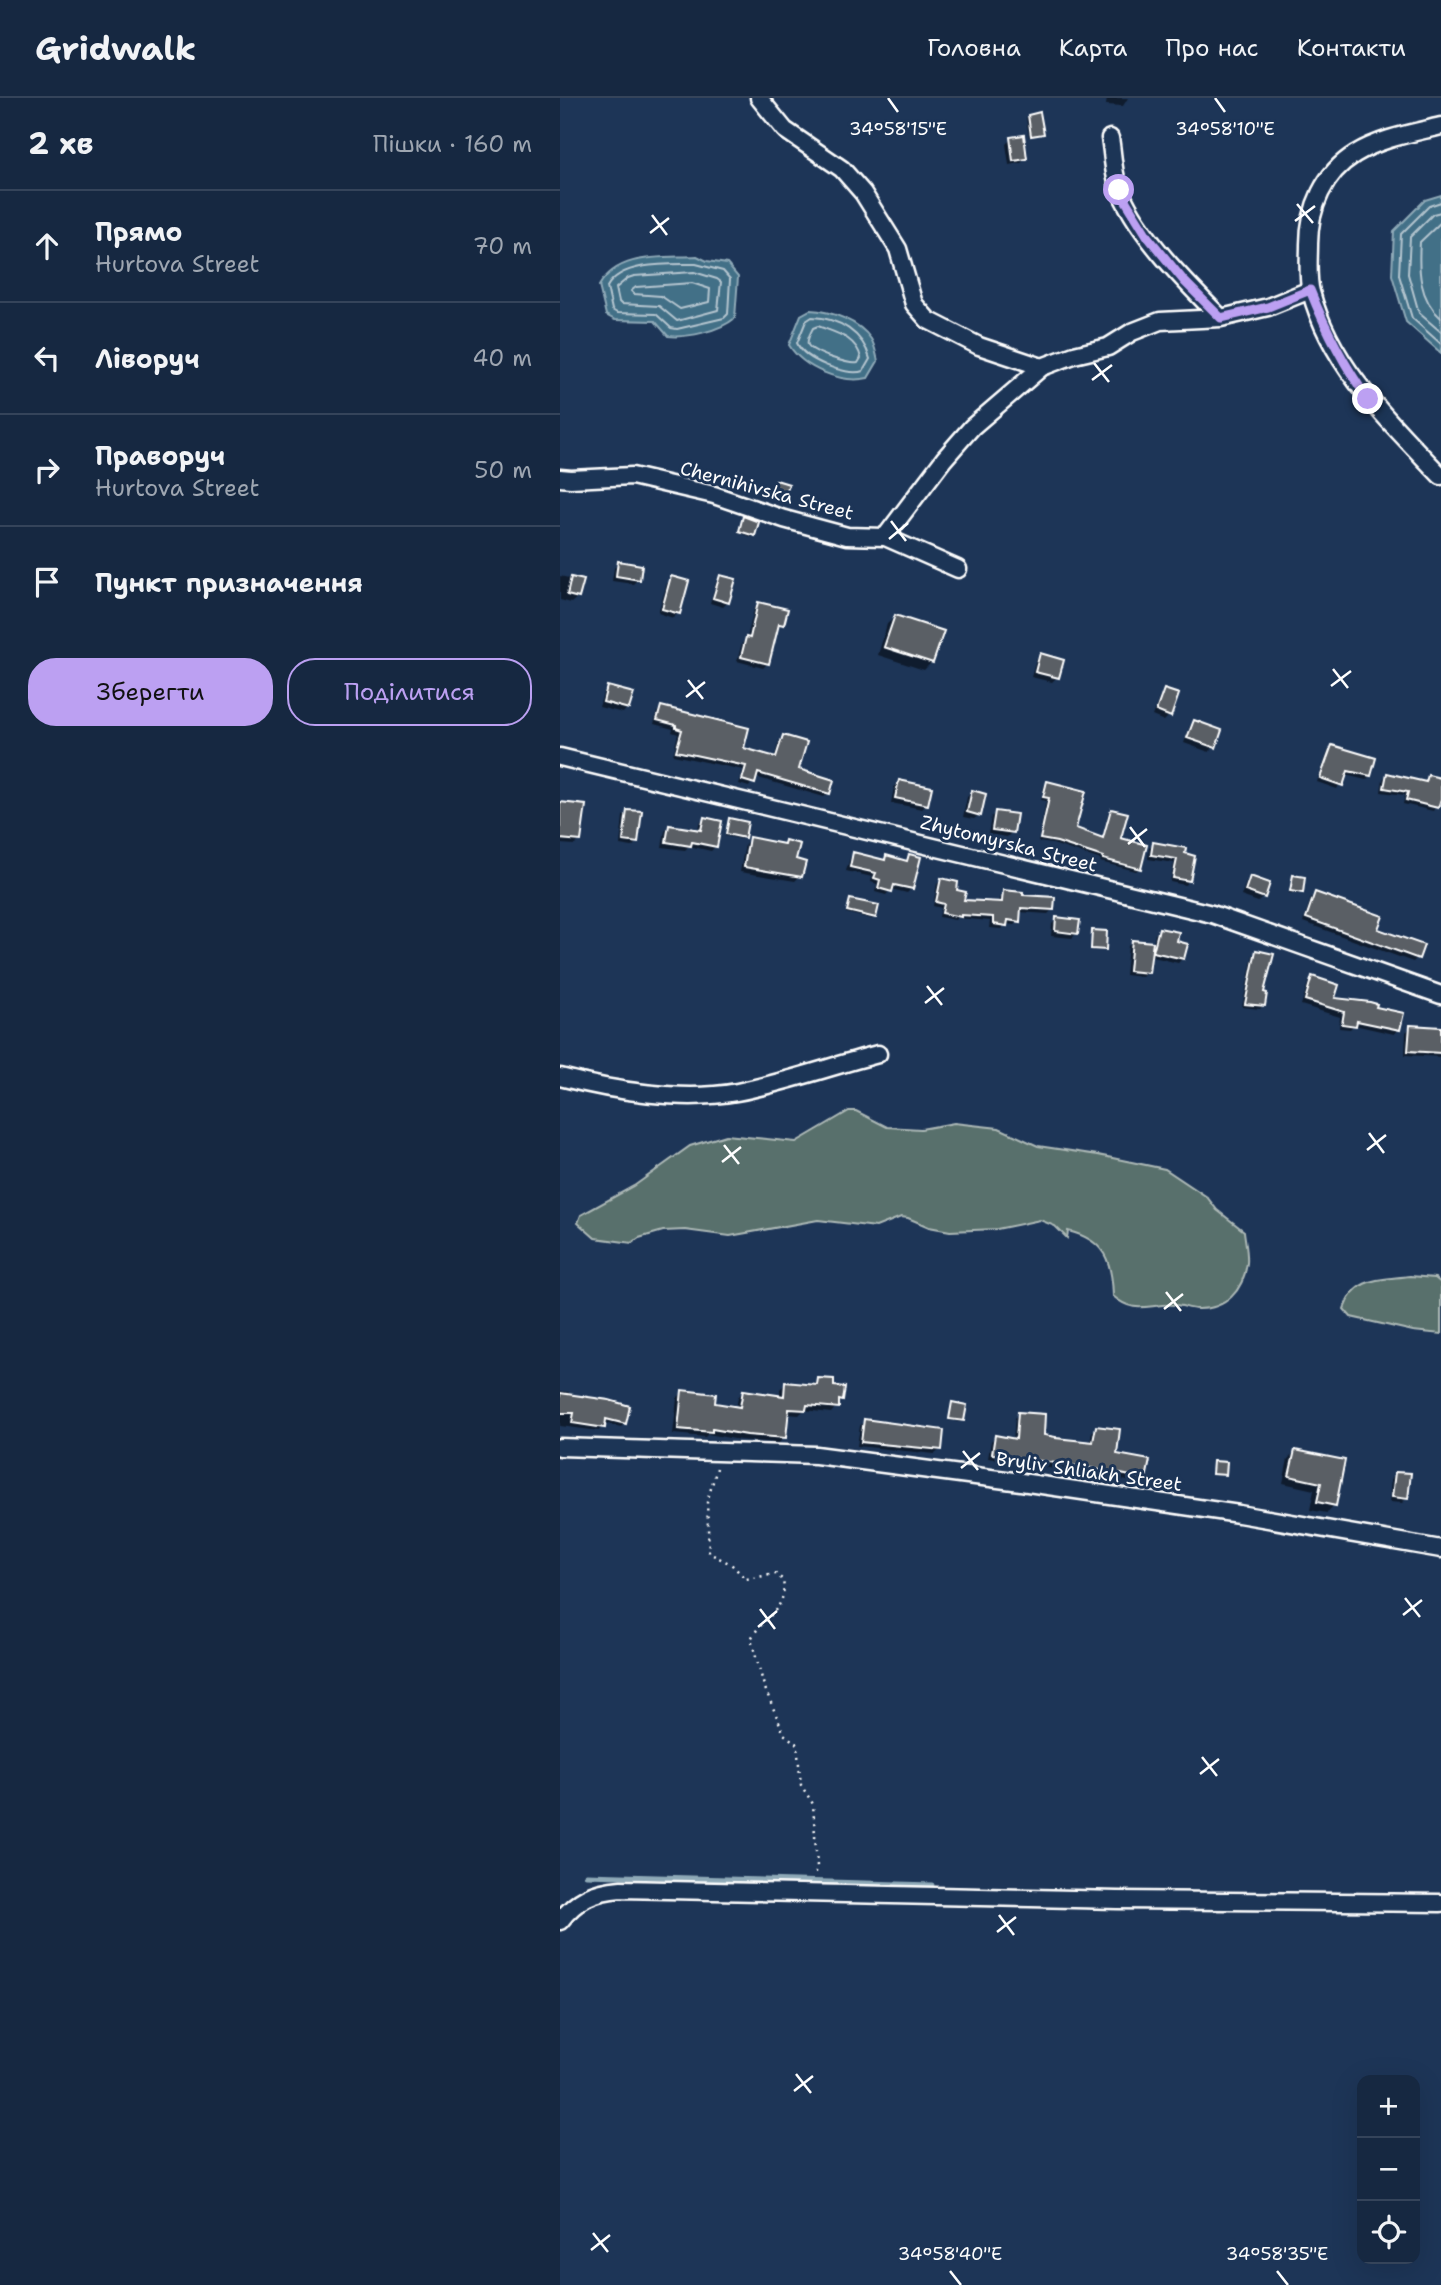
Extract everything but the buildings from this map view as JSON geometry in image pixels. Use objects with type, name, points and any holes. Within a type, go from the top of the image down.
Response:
[{"type":"street","points":[[759,98],[785,130],[842,169],[863,193],[898,249],[914,304],[928,320],[979,346],[1042,367]]},
{"type":"street","points":[[1441,125],[1386,140],[1355,154],[1334,172],[1316,200],[1309,229],[1310,290],[1328,335],[1360,387],[1441,477]]},
{"type":"street","points":[[1110,138],[1119,190],[1148,237],[1184,281],[1221,318]]},
{"type":"street","points":[[886,537],[944,459],[972,427],[1042,367],[1074,355],[1108,347],[1132,332],[1160,321],[1221,318],[1268,307],[1310,290]]},
{"type":"street","name":"Chernihivska Street","points":[[560,478],[632,476],[714,495],[784,519],[847,536],[886,537],[958,569]]},
{"type":"street","name":"Zhytomyrska Street","points":[[560,757],[1212,914],[1441,995]]},
{"type":"street","points":[[560,1077],[589,1085],[678,1096],[735,1092],[878,1054]]},
{"type":"street","name":"Bryliv Shliakh Street","points":[[560,1447],[816,1455],[1239,1514],[1441,1549]]},
{"type":"street","points":[[560,1921],[570,1907],[581,1899],[599,1891],[621,1889],[1118,1900],[1441,1903]]},
{"type":"path","points":[[722,1452],[707,1503],[709,1553],[731,1564],[746,1579],[776,1574],[783,1580],[785,1592],[778,1607],[768,1620],[756,1629],[751,1639],[764,1686],[784,1734],[797,1744],[801,1785],[813,1804],[817,1867],[814,1879]]},
{"type":"green space","points":[[849,1111],[856,1111],[887,1127],[921,1129],[954,1123],[999,1128],[1038,1146],[1165,1169],[1207,1197],[1217,1210],[1244,1231],[1247,1259],[1242,1282],[1225,1302],[1207,1308],[1194,1309],[1175,1305],[1129,1306],[1113,1296],[1108,1262],[1098,1246],[1081,1235],[1068,1231],[1067,1238],[1055,1226],[1040,1220],[997,1229],[950,1231],[901,1217],[876,1227],[818,1220],[730,1236],[685,1230],[663,1231],[639,1238],[632,1243],[595,1238],[578,1223],[581,1215],[634,1186],[690,1146],[726,1135],[796,1142]]},
{"type":"green space","points":[[1410,1276],[1435,1278],[1441,1283],[1441,1334],[1413,1331],[1351,1317],[1344,1309],[1355,1290],[1362,1285],[1379,1279]]},
{"type":"water","points":[[1441,195],[1441,353],[1406,322],[1392,275],[1394,231],[1425,200]]},
{"type":"water","points":[[697,256],[707,261],[727,264],[738,277],[735,318],[729,323],[703,333],[668,336],[655,321],[615,320],[606,315],[599,286],[607,275],[618,267],[656,257]]},
{"type":"water","points":[[810,310],[844,318],[866,333],[874,344],[878,361],[868,378],[846,379],[835,376],[813,367],[795,353],[789,345],[801,315]]},
{"type":"waterway","points":[[586,1875],[932,1885]]},
{"type":"route","points":[[1119,190],[1148,237],[1184,281],[1221,318],[1268,307],[1310,290],[1328,335],[1344,365],[1368,399]]}]
